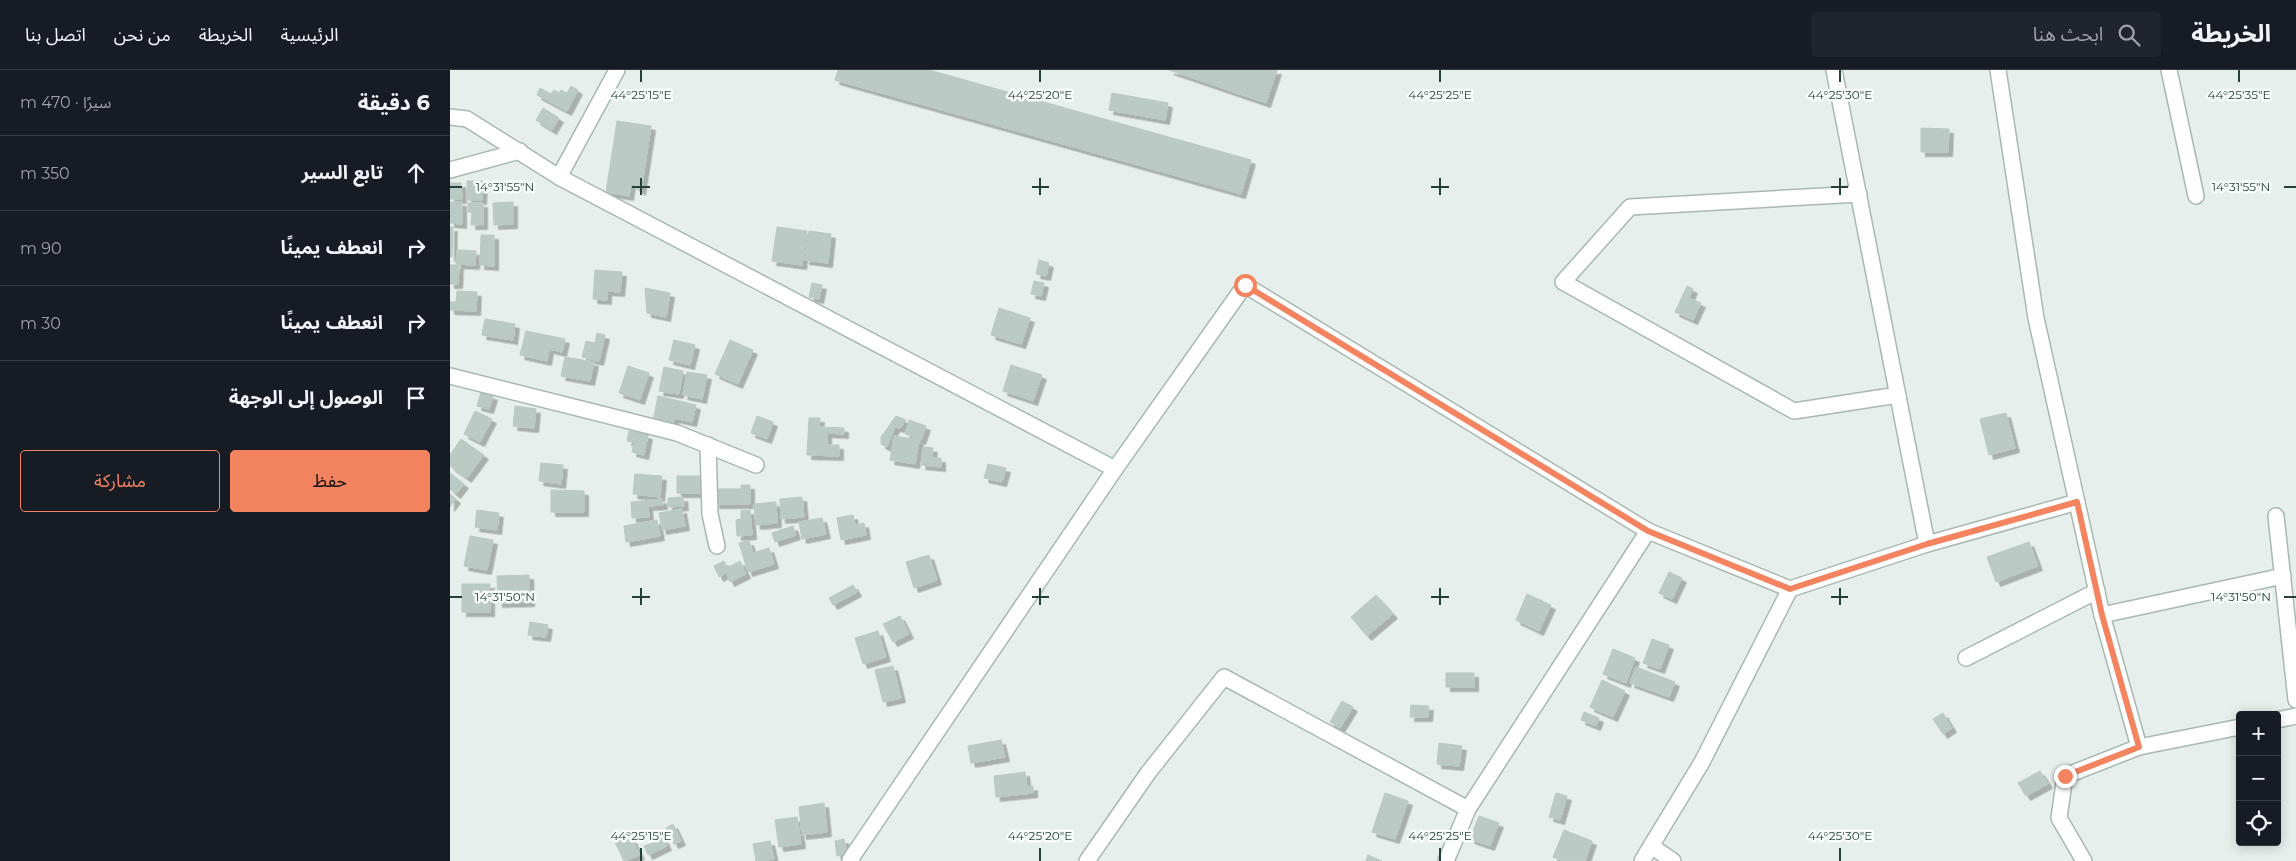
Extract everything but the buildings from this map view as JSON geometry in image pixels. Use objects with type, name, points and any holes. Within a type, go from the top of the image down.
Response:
[{"type":"street","points":[[559,177],[616,70]]},
{"type":"street","points":[[1834,70],[1927,544]]},
{"type":"street","points":[[1998,70],[2036,318],[2102,615],[2139,747]]},
{"type":"street","points":[[2169,70],[2196,196]]},
{"type":"street","points":[[450,117],[466,119],[559,177],[1115,469]]},
{"type":"street","points":[[450,170],[520,151]]},
{"type":"street","points":[[1858,194],[1630,206],[1563,282],[1794,411],[1898,395]]},
{"type":"street","points":[[852,861],[850,860],[1115,469],[1245,285],[1648,531],[1790,589],[1927,544],[2077,502]]},
{"type":"street","points":[[450,376],[677,433],[756,465]]},
{"type":"street","points":[[708,445],[710,514],[717,546]]},
{"type":"street","points":[[2276,516],[2296,700]]},
{"type":"street","points":[[1446,861],[1468,809],[1648,531]]},
{"type":"street","points":[[2102,615],[2282,576]]},
{"type":"street","points":[[1642,861],[1702,762],[1790,589]]},
{"type":"street","points":[[1966,658],[2097,591]]},
{"type":"street","points":[[1087,861],[1148,773],[1224,677],[1468,809]]},
{"type":"street","points":[[2281,719],[2296,716]]},
{"type":"street","points":[[2084,861],[2059,818],[2065,776],[2139,747],[2236,728]]},
{"type":"street","points":[[1651,846],[1673,861]]},
{"type":"route","points":[[1245,285],[1648,531],[1790,589],[1927,544],[2077,502],[2102,615],[2139,747],[2065,776]]}]
